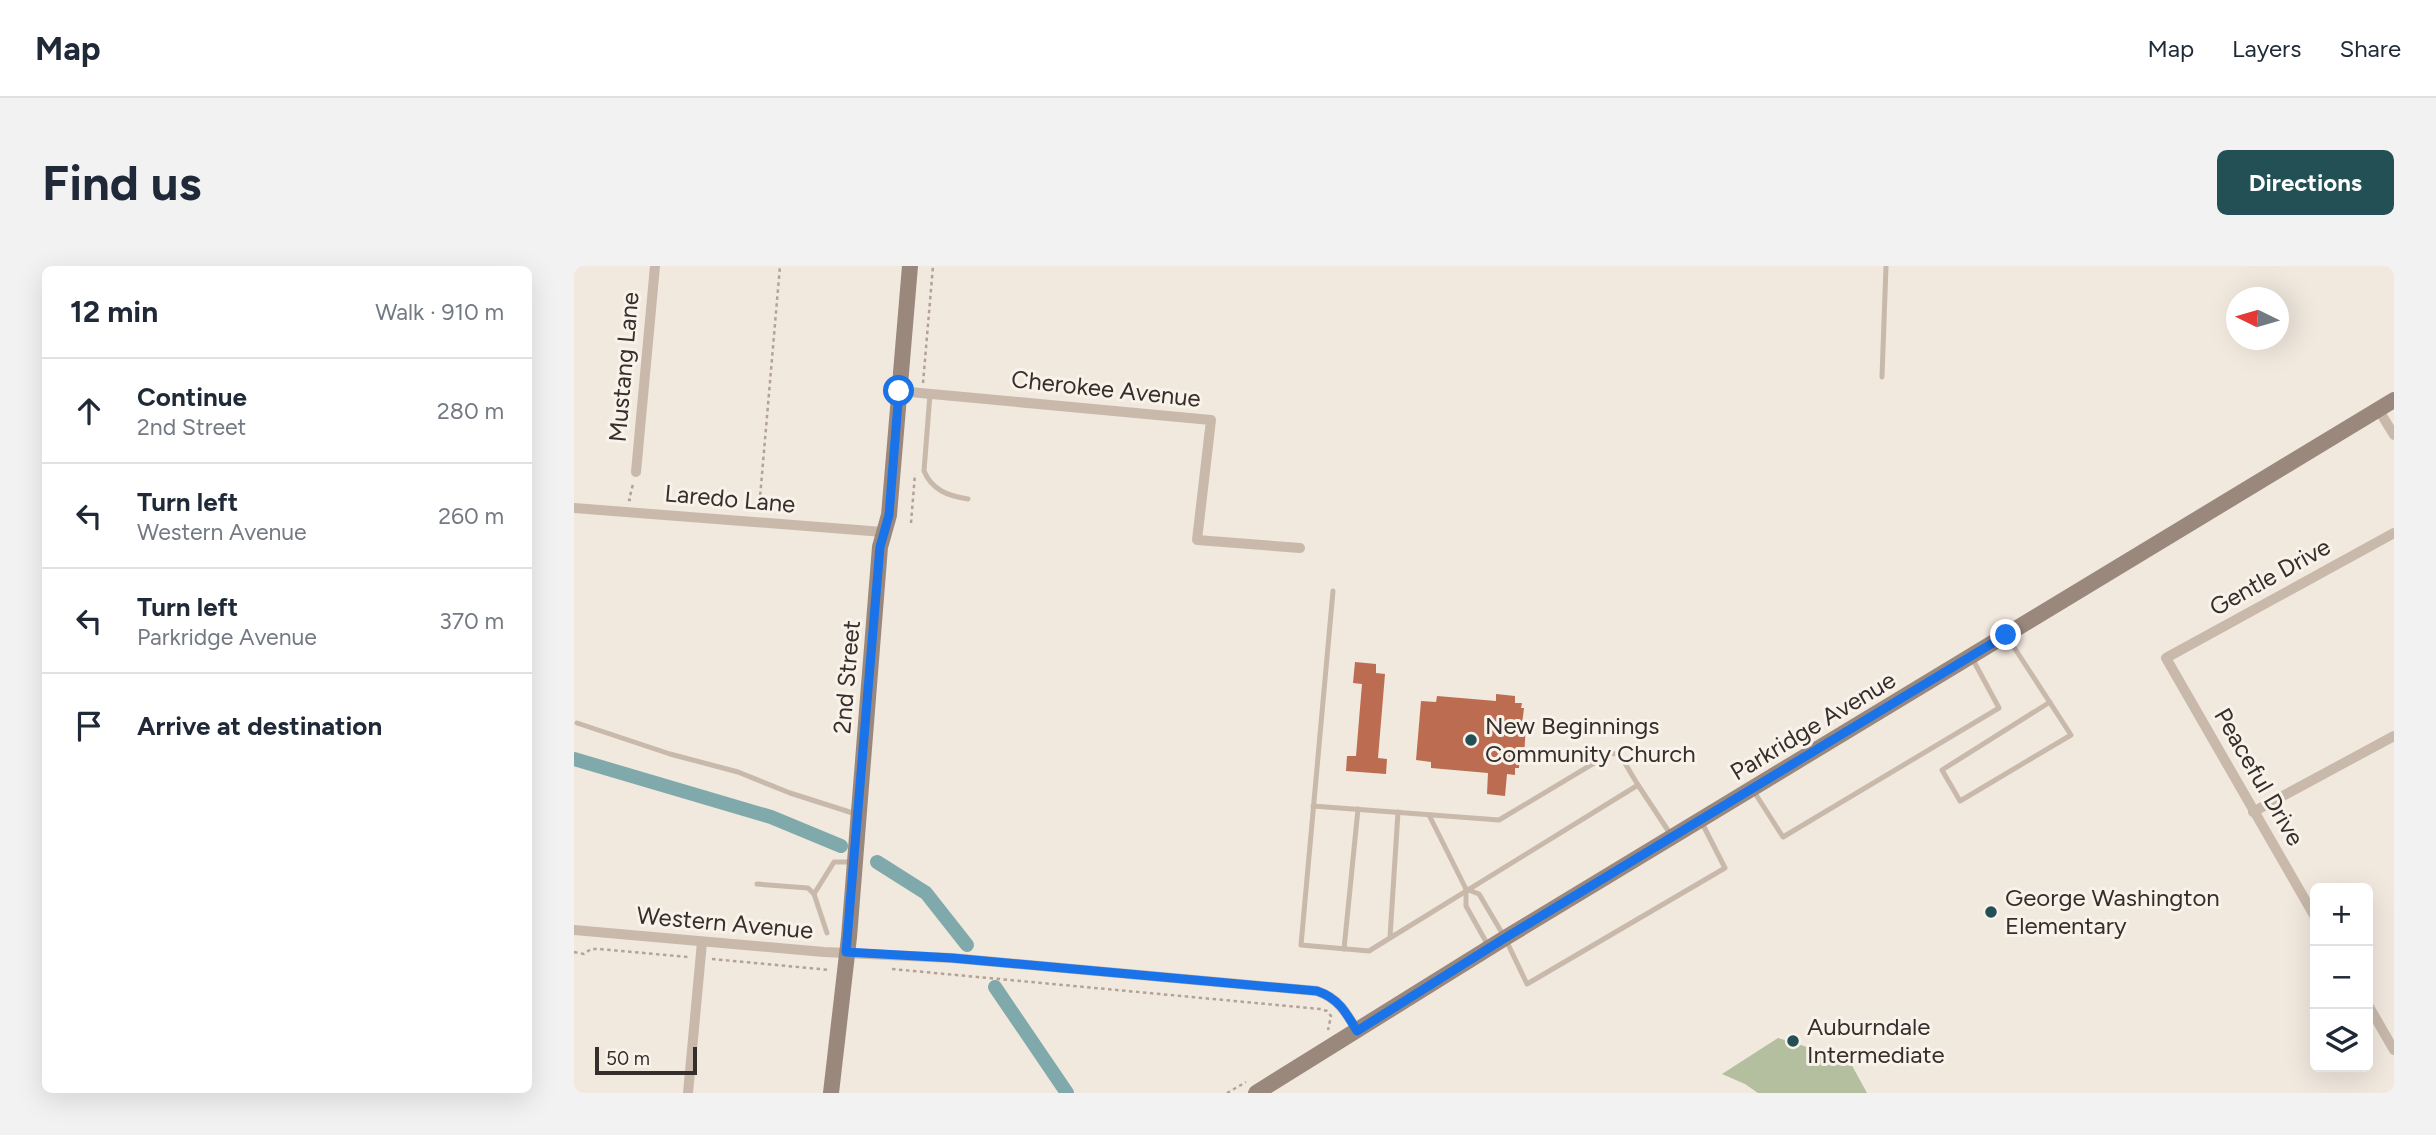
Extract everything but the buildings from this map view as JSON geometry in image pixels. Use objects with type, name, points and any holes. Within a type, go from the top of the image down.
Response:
[{"type":"street","name":"Mustang Lane","points":[[636,472],[654,266]]},
{"type":"street","name":"2nd Street","points":[[831,1093],[855,867],[880,547],[889,515],[910,266]]},
{"type":"street","name":"Cherokee Avenue","points":[[899,391],[1212,420],[1197,540],[1300,548]]},
{"type":"street","name":"Parkridge Avenue","points":[[1253,1086],[1357,1031],[1490,947],[2394,400]]},
{"type":"street","points":[[2378,409],[2394,435]]},
{"type":"street","name":"Laredo Lane","points":[[574,508],[883,532]]},
{"type":"street","name":"Gentle Drive","points":[[2166,658],[2394,533]]},
{"type":"street","name":"Peaceful Drive","points":[[2166,658],[2310,908]]},
{"type":"street","points":[[2253,812],[2394,736]]},
{"type":"street","name":"Western Avenue","points":[[574,930],[824,952],[952,958],[1317,991],[1331,996],[1346,1011],[1357,1031]]},
{"type":"street","points":[[688,1093],[702,942]]},
{"type":"street","points":[[2370,1009],[2394,1050]]},
{"type":"lane","points":[[1882,377],[1886,266]]},
{"type":"lane","points":[[930,394],[924,471],[928,482],[948,496],[968,499]]},
{"type":"lane","points":[[1333,591],[1301,945],[1369,951],[1638,785]]},
{"type":"lane","points":[[2006,635],[2050,702],[2071,735],[1960,801],[1942,770],[2050,702]]},
{"type":"lane","points":[[1753,790],[1783,837],[1999,708],[1971,657]]},
{"type":"lane","points":[[577,723],[670,754],[738,772],[790,793],[859,815]]},
{"type":"lane","points":[[1313,806],[1499,820],[1611,753],[1620,755],[1673,838]]},
{"type":"lane","points":[[1344,949],[1358,809]]},
{"type":"lane","points":[[1390,937],[1398,812]]},
{"type":"lane","points":[[1429,815],[1466,889],[1466,906],[1490,947]]},
{"type":"lane","points":[[1466,889],[1479,894],[1505,938],[1527,984],[1725,867],[1701,821]]},
{"type":"lane","points":[[814,894],[834,862],[855,867]]},
{"type":"lane","points":[[757,884],[808,888],[814,894],[827,933]]},
{"type":"path","points":[[751,512],[761,509],[780,266]]},
{"type":"path","points":[[636,472],[629,500],[643,501]]},
{"type":"path","points":[[574,952],[584,954],[599,948],[818,970],[844,970]]},
{"type":"path","points":[[888,968],[1320,1009],[1331,1016],[1327,1032]]},
{"type":"path","points":[[1227,1093],[1253,1086]]},
{"type":"green space","points":[[1778,1038],[1849,1060],[1867,1093],[1758,1093],[1722,1074]]},
{"type":"waterway","points":[[574,759],[771,817],[841,846]]},
{"type":"waterway","points":[[877,862],[926,893],[967,945]]},
{"type":"waterway","points":[[995,987],[1067,1093]]},
{"type":"place","name":"New Beginnings Community Church","points":[[1471,740]]},
{"type":"place","name":"George Washington Elementary","points":[[1991,912]]},
{"type":"place","name":"Auburndale Intermediate","points":[[1793,1041]]},
{"type":"route","points":[[899,391],[889,515],[880,547],[846,952],[952,958],[1317,991],[1331,996],[1346,1011],[1357,1031],[1505,938],[2006,635]]}]
